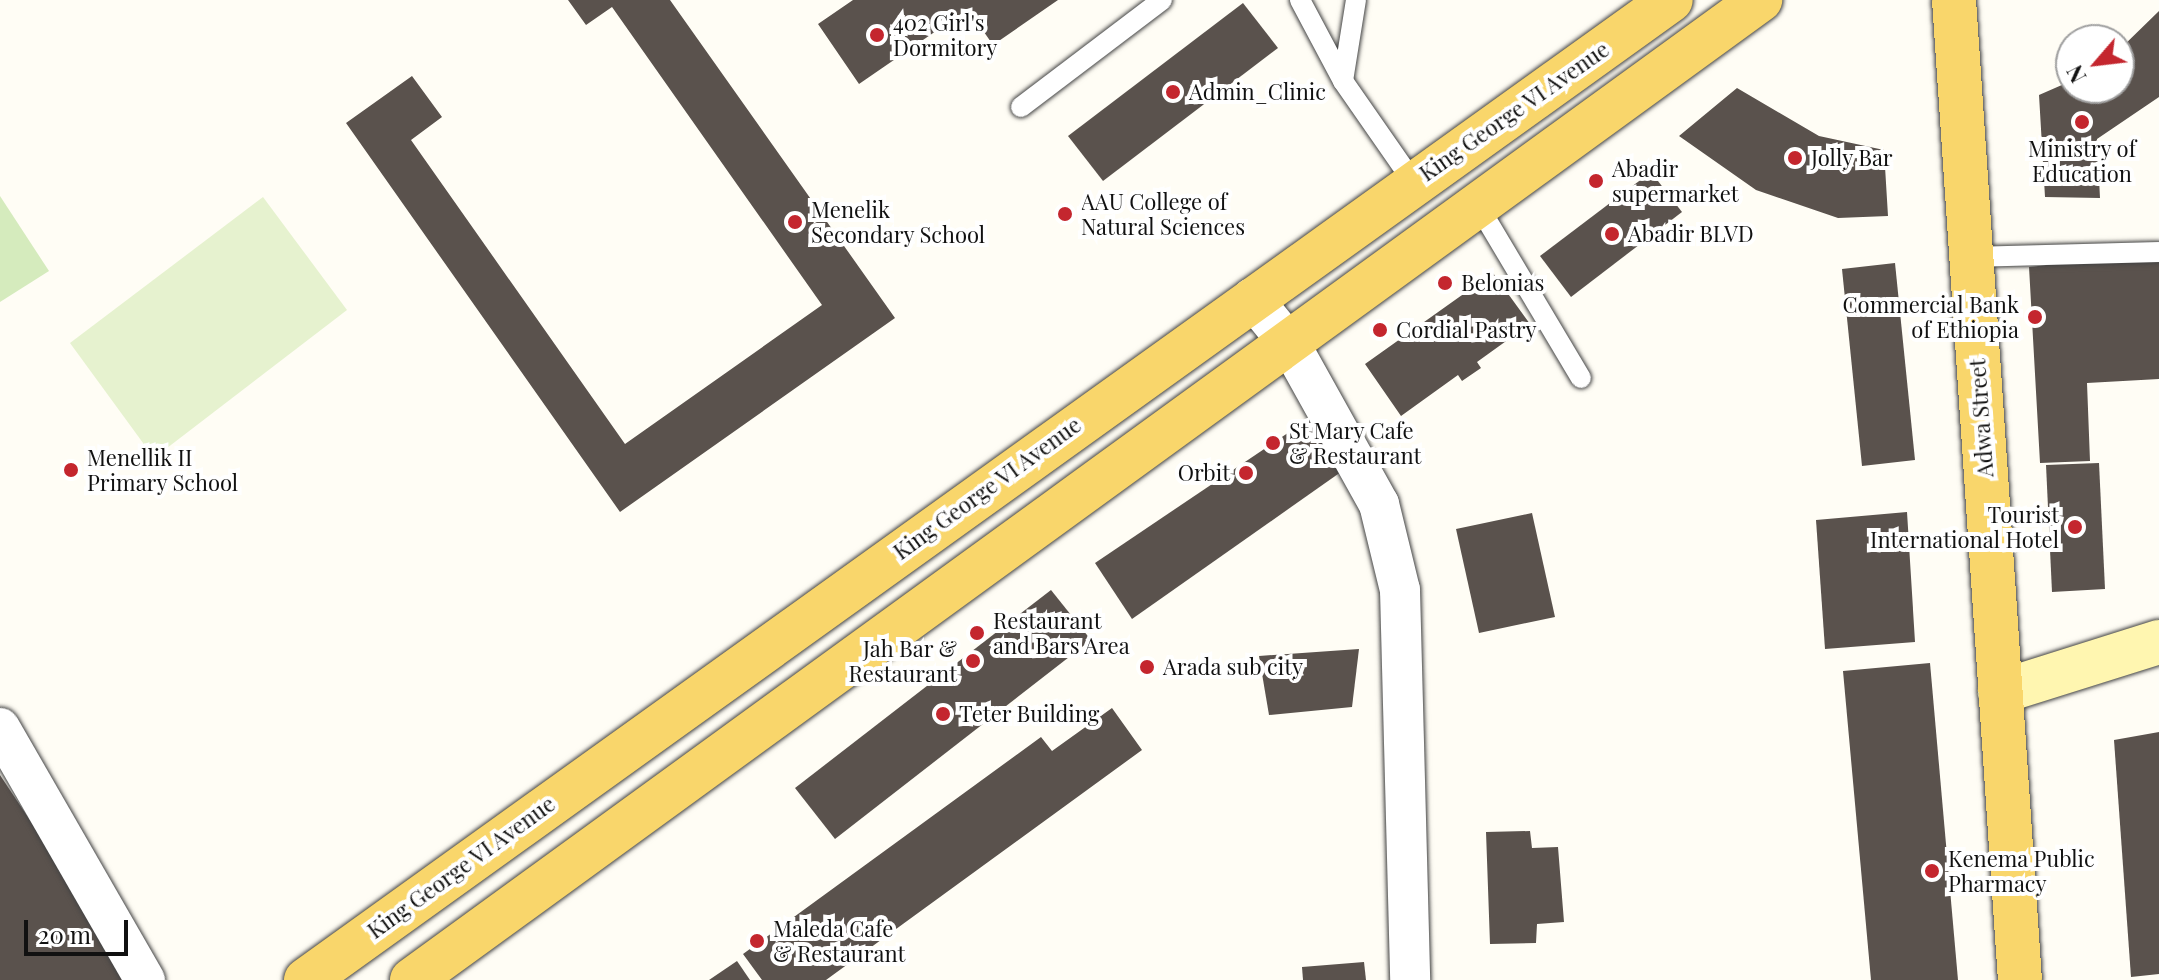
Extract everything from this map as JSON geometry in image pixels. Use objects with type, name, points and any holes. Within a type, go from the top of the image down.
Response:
[{"type":"main road","name":"King George VI Avenue","points":[[306,980],[1671,0]]},
{"type":"main road","points":[[412,980],[1291,346],[1760,0]]},
{"type":"main road","name":"Adwa Street","points":[[1954,0],[2020,980]]},
{"type":"street","points":[[1252,298],[1291,346],[1379,504],[1400,590],[1410,980]]},
{"type":"street","points":[[2000,692],[2159,642]]},
{"type":"street","points":[[0,728],[145,980]]},
{"type":"lane","points":[[1021,107],[1162,0]]},
{"type":"lane","points":[[1300,0],[1343,81],[1414,183]]},
{"type":"lane","points":[[1343,81],[1356,0]]},
{"type":"lane","points":[[1479,207],[1581,378]]},
{"type":"lane","points":[[1970,257],[2159,252]]},
{"type":"green space","points":[[0,196],[49,271],[0,302]]},
{"type":"green space","points":[[263,197],[347,310],[154,458],[70,343]]},
{"type":"building","name":"Menelik Secondary School","points":[[568,0],[670,0],[895,318],[620,512],[346,123],[412,76],[442,117],[411,140],[625,444],[822,305],[612,7],[586,25]]},
{"type":"building","name":"402 Girl's Dormitory","points":[[853,0],[1058,0],[993,45],[968,9],[859,84],[818,24]]},
{"type":"building","name":"Admin_Clinic","points":[[1243,3],[1278,48],[1103,181],[1068,136]]},
{"type":"building","name":"Ministry of Education","points":[[2159,11],[2159,97],[2097,139],[2100,198],[2045,197],[2039,95],[2055,88],[2055,104],[2135,104],[2135,34]]},
{"type":"building","name":"Jolly Bar","points":[[1737,88],[1819,136],[1884,150],[1888,216],[1838,218],[1756,190],[1679,136]]},
{"type":"building","name":"Abadir BLVD","points":[[1651,172],[1682,212],[1571,297],[1540,256]]},
{"type":"building","points":[[2107,258],[2159,260],[2159,379],[2087,383],[2090,461],[2040,463],[2029,267]]},
{"type":"building","points":[[1895,263],[1915,460],[1862,466],[1842,269]]},
{"type":"building","points":[[1493,273],[1530,324],[1477,362],[1481,368],[1462,381],[1458,375],[1401,416],[1365,364]]},
{"type":"building","points":[[1313,416],[1348,467],[1132,619],[1095,563]]},
{"type":"building","name":"Tourist International Hotel","points":[[2099,463],[2105,589],[2052,592],[2046,465]]},
{"type":"building","points":[[1907,512],[1915,642],[1825,649],[1816,520]]},
{"type":"building","points":[[1532,513],[1555,617],[1479,633],[1456,529]]},
{"type":"building","name":"Teter Building","points":[[1051,590],[1091,640],[835,839],[795,788]]},
{"type":"building","points":[[1359,649],[1352,707],[1269,715],[1259,656]]},
{"type":"building","points":[[1930,663],[1958,980],[1871,980],[1843,671]]},
{"type":"building","points":[[1112,708],[1142,750],[826,980],[762,980],[743,954],[1041,737],[1052,751]]},
{"type":"building","points":[[2159,732],[2159,974],[2131,977],[2114,740]]},
{"type":"building","points":[[0,775],[136,980],[0,980]]},
{"type":"building","points":[[1530,831],[1532,848],[1558,847],[1564,922],[1537,924],[1536,943],[1490,944],[1486,832]]},
{"type":"building","points":[[737,961],[750,980],[709,980]]},
{"type":"building","points":[[1364,962],[1366,980],[1303,980],[1302,967]]},
{"type":"place","name":"402 Girl's Dormitory","points":[[877,35]]},
{"type":"place","name":"Admin_Clinic","points":[[1173,92]]},
{"type":"place","name":"Ministry of Education","points":[[2082,122]]},
{"type":"place","name":"Jolly Bar","points":[[1795,158]]},
{"type":"place","name":"Abadir supermarket","points":[[1596,181]]},
{"type":"place","name":"AAU College of Natural Sciences","points":[[1065,214]]},
{"type":"place","name":"Menelik Secondary School","points":[[795,222]]},
{"type":"place","name":"Abadir BLVD","points":[[1612,234]]},
{"type":"place","name":"Belonias","points":[[1445,283]]},
{"type":"place","name":"Commercial Bank of Ethiopia","points":[[2035,317]]},
{"type":"place","name":"Cordial Pastry","points":[[1380,330]]},
{"type":"place","name":"St Mary Cafe & Restaurant","points":[[1273,443]]},
{"type":"place","name":"Menellik II Primary School","points":[[71,470]]},
{"type":"place","name":"Orbit","points":[[1246,473]]},
{"type":"place","name":"Tourist International Hotel","points":[[2075,527]]},
{"type":"place","name":"Restaurant and Bars Area","points":[[977,633]]},
{"type":"place","name":"Jah Bar & Restaurant","points":[[973,661]]},
{"type":"place","name":"Arada sub city","points":[[1147,667]]},
{"type":"place","name":"Teter Building","points":[[943,714]]},
{"type":"place","name":"Kenema Public Pharmacy","points":[[1932,871]]},
{"type":"place","name":"Maleda Cafe & Restaurant","points":[[757,941]]}]
